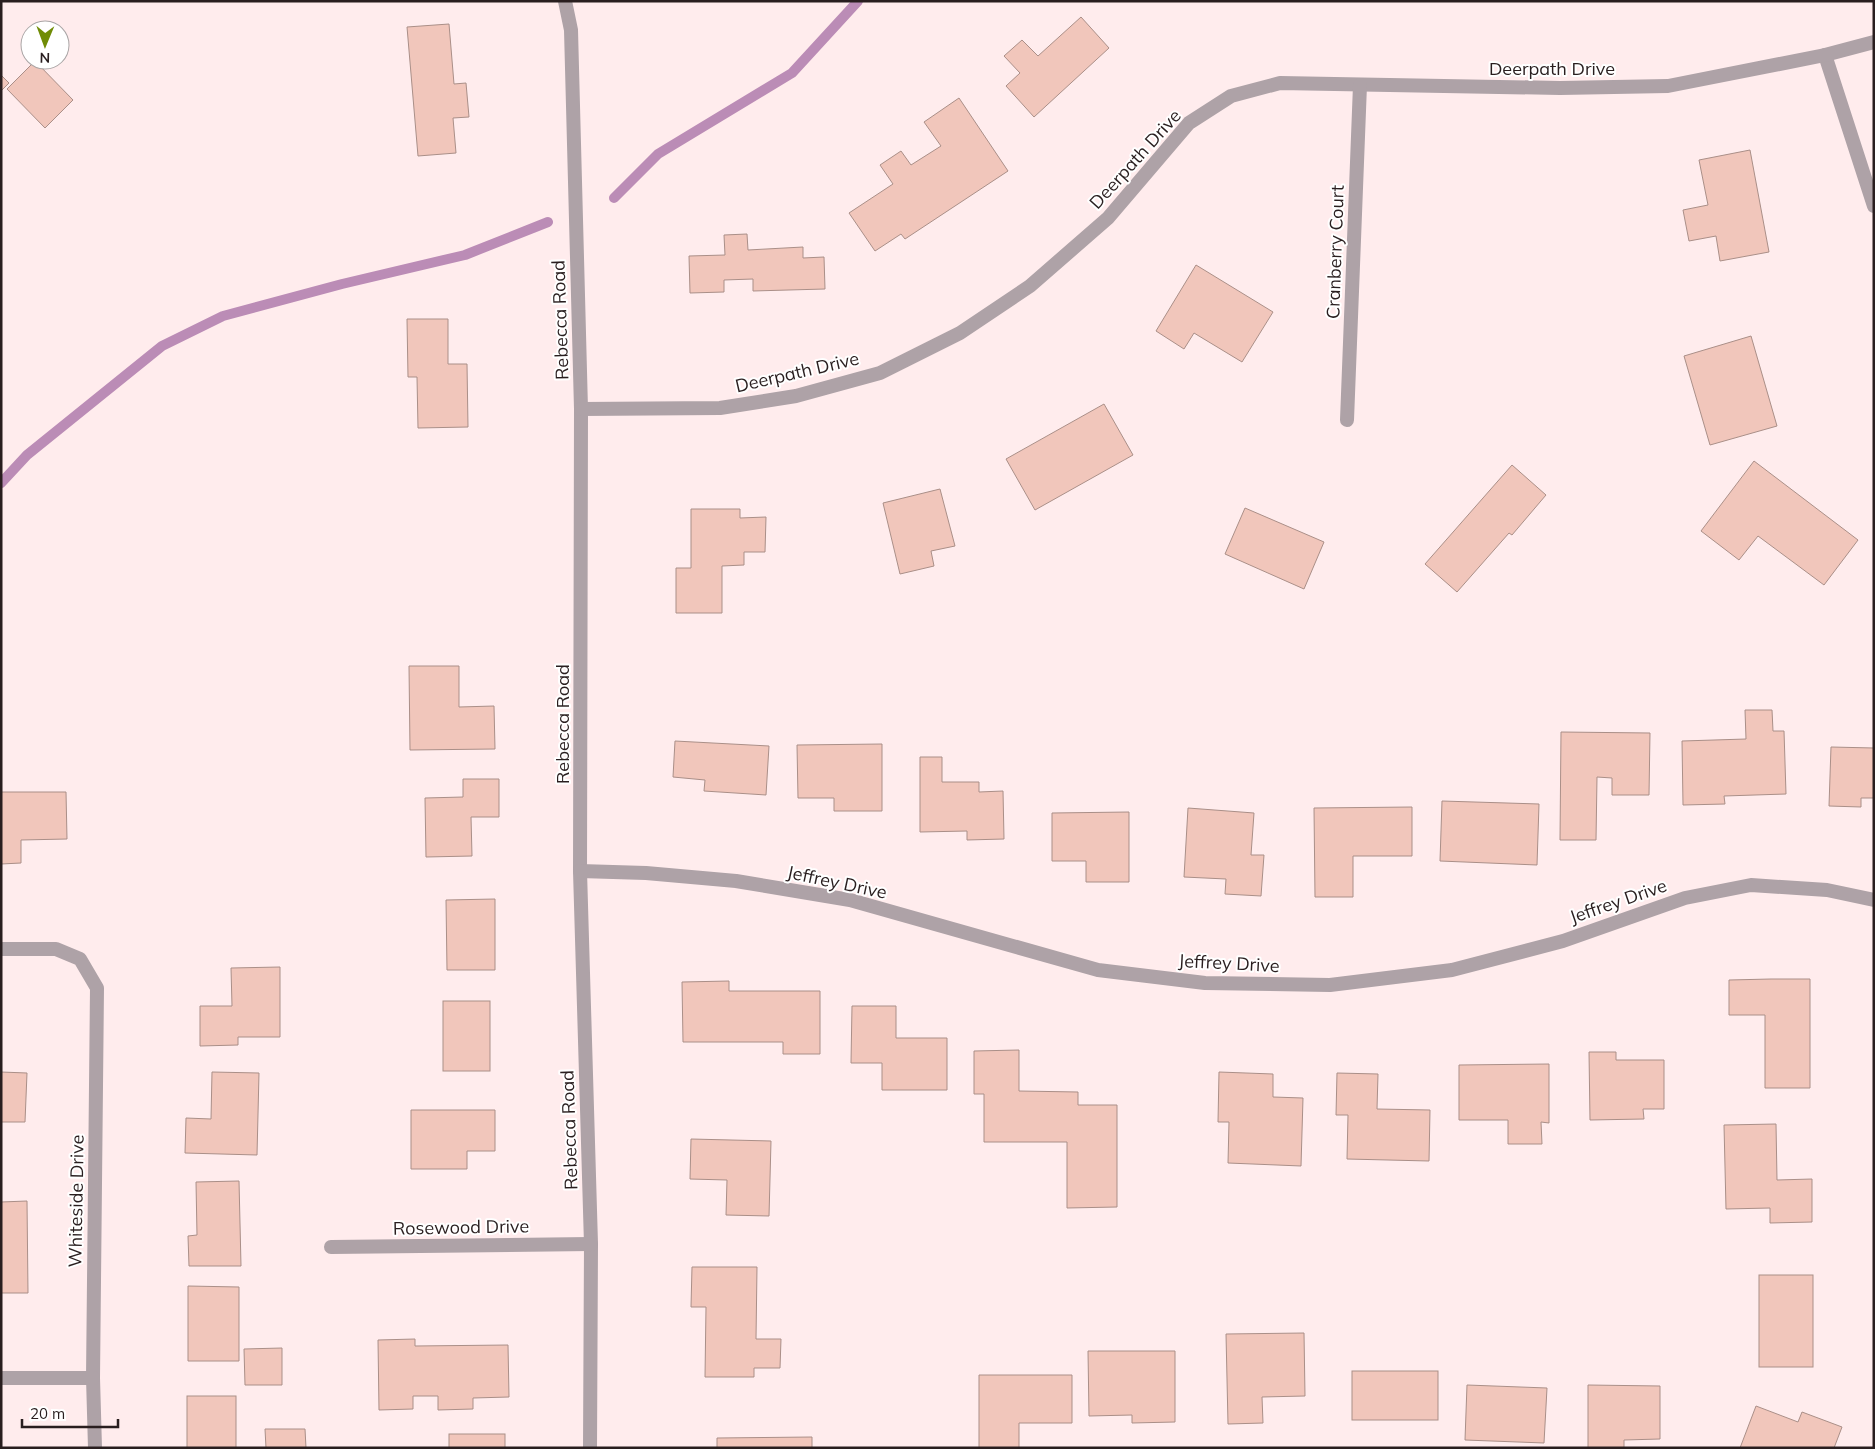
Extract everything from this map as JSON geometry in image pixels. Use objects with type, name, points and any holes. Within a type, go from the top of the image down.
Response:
[{"type":"street","name":"Rebecca Road","points":[[565,1],[571,30],[582,409],[580,872],[591,1244],[590,1448]]},
{"type":"street","name":"Deerpath Drive","points":[[582,409],[720,408],[796,396],[880,373],[960,333],[1030,286],[1108,218],[1189,123],[1231,96],[1280,83],[1560,88],[1668,86],[1824,55],[1874,42]]},
{"type":"street","points":[[1824,55],[1874,206]]},
{"type":"street","name":"Cranberry Court","points":[[1347,420],[1360,85]]},
{"type":"street","name":"Jeffrey Drive","points":[[580,872],[646,873],[736,881],[850,900],[1098,970],[1215,983],[1330,985],[1452,970],[1563,941],[1685,898],[1751,886],[1827,890],[1874,900]]},
{"type":"street","name":"Whiteside Drive","points":[[1,949],[56,949],[80,959],[97,988],[93,1378],[95,1448]]},
{"type":"street","name":"Rosewood Drive","points":[[331,1247],[591,1244]]},
{"type":"street","points":[[1,1378],[93,1378]]},
{"type":"building","points":[[1081,17],[1109,48],[1034,117],[1006,86],[1020,73],[1004,56],[1022,40],[1038,56]]},
{"type":"building","points":[[449,24],[454,84],[466,83],[469,117],[453,118],[456,153],[418,156],[407,27]]},
{"type":"building","points":[[26,70],[44,70],[73,100],[45,128],[7,89]]},
{"type":"building","points":[[1,75],[9,83],[1,91]]},
{"type":"building","points":[[959,98],[1008,171],[905,239],[901,234],[875,251],[849,213],[893,184],[880,165],[901,151],[911,165],[941,146],[924,122]]},
{"type":"building","points":[[1750,150],[1769,252],[1720,261],[1716,236],[1689,241],[1683,210],[1708,205],[1699,160]]},
{"type":"building","points":[[747,234],[748,250],[803,247],[803,258],[824,257],[825,289],[753,291],[753,279],[724,280],[724,292],[690,293],[689,256],[725,255],[724,235]]},
{"type":"building","points":[[1196,265],[1273,312],[1242,362],[1194,333],[1184,349],[1156,331]]},
{"type":"building","points":[[407,319],[448,319],[448,364],[467,364],[468,427],[418,428],[417,377],[408,377]]},
{"type":"building","points":[[1751,336],[1777,426],[1710,445],[1684,356]]},
{"type":"building","points":[[1104,404],[1133,455],[1035,510],[1006,459]]},
{"type":"building","points":[[1754,461],[1858,540],[1824,585],[1758,536],[1739,560],[1701,531]]},
{"type":"building","points":[[1512,465],[1546,495],[1512,535],[1509,533],[1457,592],[1425,564]]},
{"type":"building","points":[[940,489],[955,546],[931,551],[934,566],[900,574],[883,503]]},
{"type":"building","points":[[1245,508],[1324,542],[1304,589],[1225,554]]},
{"type":"building","points":[[691,509],[740,509],[740,518],[766,517],[765,552],[744,552],[744,565],[722,566],[722,613],[676,613],[676,568],[691,568]]},
{"type":"building","points":[[409,666],[459,666],[459,707],[494,706],[495,749],[410,750]]},
{"type":"building","points":[[1745,710],[1772,710],[1773,731],[1784,731],[1786,794],[1724,796],[1725,804],[1683,805],[1682,741],[1746,739]]},
{"type":"building","points":[[1561,732],[1650,733],[1649,795],[1612,795],[1612,778],[1597,777],[1596,840],[1560,840]]},
{"type":"building","points":[[675,741],[769,746],[766,795],[704,791],[705,780],[673,777]]},
{"type":"building","points":[[882,744],[882,811],[834,811],[834,798],[798,798],[797,745]]},
{"type":"building","points":[[1831,747],[1874,748],[1874,798],[1861,798],[1861,807],[1829,806]]},
{"type":"building","points":[[920,757],[942,757],[942,782],[979,782],[979,792],[1003,791],[1004,839],[967,840],[967,831],[920,832]]},
{"type":"building","points":[[463,779],[499,779],[499,817],[471,817],[472,856],[426,857],[425,798],[463,797]]},
{"type":"building","points":[[1,792],[66,792],[67,839],[21,840],[21,863],[1,864]]},
{"type":"building","points":[[1442,801],[1539,804],[1537,865],[1440,861]]},
{"type":"building","points":[[1412,807],[1412,856],[1353,856],[1353,897],[1315,897],[1314,808]]},
{"type":"building","points":[[1188,808],[1254,813],[1251,855],[1264,855],[1261,896],[1225,894],[1226,879],[1184,877]]},
{"type":"building","points":[[1129,812],[1129,882],[1086,882],[1086,861],[1052,861],[1052,813]]},
{"type":"building","points":[[495,899],[495,970],[447,970],[446,900]]},
{"type":"building","points":[[280,967],[280,1037],[238,1037],[238,1045],[200,1046],[200,1006],[232,1006],[231,968]]},
{"type":"building","points":[[1810,979],[1810,1088],[1765,1088],[1765,1015],[1729,1015],[1729,980]]},
{"type":"building","points":[[729,981],[729,991],[820,991],[820,1054],[783,1054],[783,1042],[683,1042],[682,982]]},
{"type":"building","points":[[443,1001],[490,1001],[490,1071],[443,1071]]},
{"type":"building","points":[[852,1006],[896,1006],[896,1038],[947,1038],[947,1090],[882,1090],[882,1063],[851,1063]]},
{"type":"building","points":[[1019,1050],[1019,1091],[1078,1092],[1078,1105],[1117,1105],[1117,1207],[1067,1208],[1067,1142],[984,1142],[984,1094],[974,1094],[974,1051]]},
{"type":"building","points":[[1589,1052],[1616,1052],[1616,1060],[1664,1060],[1664,1109],[1643,1109],[1644,1119],[1590,1120]]},
{"type":"building","points":[[1549,1064],[1549,1123],[1541,1122],[1542,1144],[1508,1144],[1508,1120],[1459,1120],[1459,1065]]},
{"type":"building","points":[[1,1072],[27,1073],[25,1122],[1,1122]]},
{"type":"building","points":[[212,1072],[259,1073],[257,1155],[185,1153],[186,1118],[211,1119]]},
{"type":"building","points":[[1219,1072],[1273,1074],[1273,1097],[1303,1098],[1301,1166],[1228,1163],[1229,1122],[1218,1122]]},
{"type":"building","points":[[1337,1073],[1378,1074],[1377,1109],[1430,1110],[1429,1161],[1347,1159],[1348,1115],[1336,1115]]},
{"type":"building","points":[[411,1110],[495,1110],[495,1151],[467,1151],[467,1169],[411,1169]]},
{"type":"building","points":[[1776,1124],[1777,1180],[1812,1179],[1812,1222],[1770,1223],[1770,1208],[1726,1209],[1724,1125]]},
{"type":"building","points":[[691,1139],[771,1141],[769,1216],[726,1215],[727,1180],[690,1179]]},
{"type":"building","points":[[239,1181],[241,1266],[189,1266],[188,1236],[197,1235],[196,1182]]},
{"type":"building","points":[[27,1201],[28,1293],[1,1293],[1,1202]]},
{"type":"building","points":[[692,1267],[757,1267],[756,1339],[781,1339],[780,1368],[754,1368],[754,1377],[705,1377],[706,1307],[691,1307]]},
{"type":"building","points":[[1759,1275],[1813,1275],[1813,1367],[1759,1367]]},
{"type":"building","points":[[188,1286],[239,1287],[239,1361],[188,1361]]},
{"type":"building","points":[[1304,1333],[1305,1396],[1262,1397],[1263,1423],[1228,1424],[1226,1334]]},
{"type":"building","points":[[415,1339],[415,1346],[508,1345],[509,1397],[473,1398],[473,1409],[438,1410],[438,1396],[413,1396],[413,1409],[379,1410],[378,1340]]},
{"type":"building","points":[[282,1348],[282,1385],[245,1385],[244,1349]]},
{"type":"building","points":[[1088,1351],[1175,1351],[1175,1422],[1132,1423],[1132,1415],[1089,1416]]},
{"type":"building","points":[[1352,1371],[1438,1371],[1438,1420],[1352,1420]]},
{"type":"building","points":[[979,1375],[1072,1375],[1072,1423],[1019,1423],[1019,1448],[979,1448]]},
{"type":"building","points":[[1467,1385],[1547,1388],[1544,1443],[1465,1440]]},
{"type":"building","points":[[1588,1385],[1660,1386],[1660,1439],[1624,1440],[1624,1448],[1588,1448]]},
{"type":"building","points":[[187,1396],[236,1396],[236,1448],[187,1448]]},
{"type":"building","points":[[1756,1406],[1798,1422],[1802,1412],[1842,1427],[1834,1448],[1740,1448]]},
{"type":"building","points":[[265,1429],[305,1429],[306,1448],[266,1448]]},
{"type":"building","points":[[449,1434],[505,1434],[505,1448],[449,1448]]},
{"type":"building","points":[[812,1437],[812,1448],[717,1448],[717,1438]]},
{"type":"waterway","points":[[614,198],[658,154],[792,73],[858,1]]},
{"type":"waterway","points":[[1,483],[27,455],[162,346],[223,316],[342,284],[465,255],[548,222]]}]
